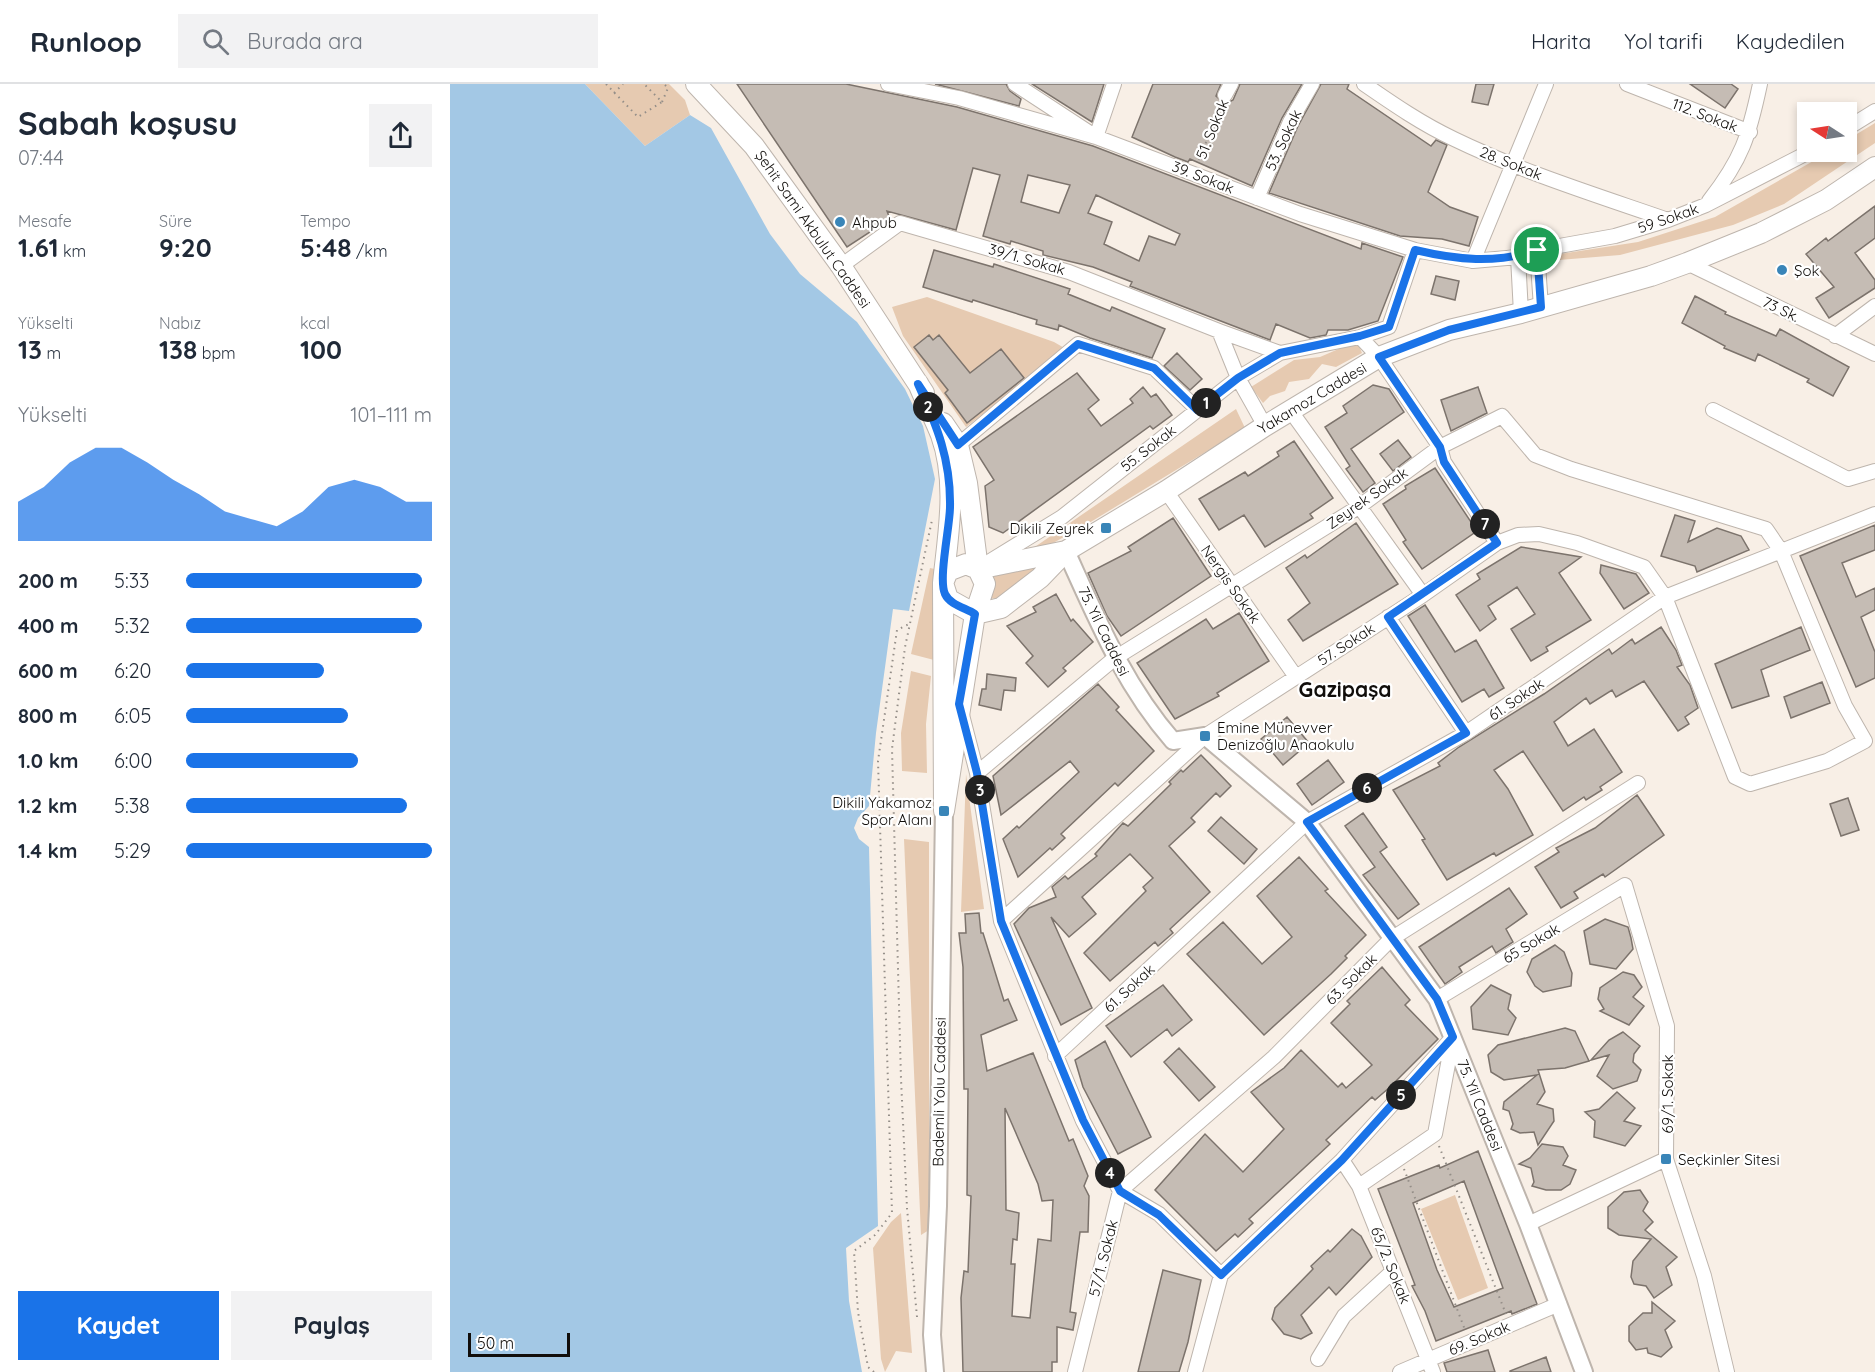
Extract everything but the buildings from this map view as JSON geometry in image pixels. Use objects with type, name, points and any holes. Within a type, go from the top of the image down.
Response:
[{"type":"main road","name":"Şehit Sami Akbulut Caddesi","points":[[696,84],[754,146],[841,266],[958,445],[967,483],[978,569]]},
{"type":"main road","name":"Yakamoz Caddesi","points":[[1066,551],[1166,491],[1290,410],[1379,357],[1449,330],[1521,313],[1687,263],[1761,233],[1816,205],[1875,166]]},
{"type":"main road","name":"Şehit Sami Akbulut Caddesi","points":[[918,384],[941,437],[948,470],[950,508],[943,584],[944,811]]},
{"type":"main road","points":[[1066,551],[1012,601],[1001,608],[973,606],[948,599],[943,584],[953,567],[966,564],[978,569],[1066,551]]},
{"type":"main road","points":[[944,811],[973,606],[985,584],[978,569]]},
{"type":"street","name":"39. Sokak","points":[[888,84],[959,98],[1096,137],[1257,198],[1415,250],[1473,261],[1518,256]]},
{"type":"street","points":[[1016,84],[1096,137],[1114,84]]},
{"type":"street","name":"53. Sokak","points":[[1257,198],[1290,122],[1312,84]]},
{"type":"street","name":"28. Sokak","points":[[1364,84],[1427,125],[1514,165],[1668,220]]},
{"type":"street","points":[[1473,261],[1546,84]]},
{"type":"street","name":"112. Sokak","points":[[1627,84],[1750,132]]},
{"type":"street","points":[[1706,205],[1732,172],[1750,132],[1760,84]]},
{"type":"street","points":[[1857,122],[1875,111]]},
{"type":"street","name":"59 Sokak","points":[[1518,256],[1537,250],[1615,236],[1668,220],[1706,205],[1797,158]]},
{"type":"street","name":"39/1. Sokak","points":[[841,266],[900,223],[1069,272],[1280,353]]},
{"type":"street","name":"55. Sokak","points":[[978,569],[1062,517],[1238,378],[1280,353],[1360,336],[1389,327],[1415,250]]},
{"type":"street","points":[[1537,250],[1541,307]]},
{"type":"street","points":[[1518,256],[1521,313]]},
{"type":"street","name":"73 Sk.","points":[[1687,263],[1875,354]]},
{"type":"street","points":[[1835,336],[1875,306]]},
{"type":"street","points":[[1219,331],[1238,378],[1265,426]]},
{"type":"street","points":[[1360,336],[1379,357],[1440,447],[1444,462],[1497,543]]},
{"type":"street","points":[[958,445],[1078,344],[1154,368],[1197,410]]},
{"type":"street","points":[[1290,410],[1424,595]]},
{"type":"street","points":[[1713,410],[1848,479],[1875,471]]},
{"type":"street","name":"Zeyrek Sokak","points":[[977,773],[1114,658],[1360,506],[1440,447],[1502,416],[1535,455],[1571,469],[1766,529],[1781,551]]},
{"type":"street","name":"Nergis Sokak","points":[[1166,491],[1296,676]]},
{"type":"street","name":"61. Sokak","points":[[1055,1056],[1307,822],[1466,733],[1665,597],[1875,514]]},
{"type":"street","name":"57. Sokak","points":[[1001,921],[1204,736],[1424,595],[1497,543],[1518,535],[1539,534],[1577,543],[1644,567],[1665,597],[1735,777],[1750,784],[1827,761],[1870,739]]},
{"type":"street","name":"75. Yil Caddesi","points":[[1066,551],[1114,658],[1149,713],[1173,741],[1204,736],[1307,822],[1437,999],[1528,1224],[1584,1372]]},
{"type":"street","points":[[1781,551],[1845,706],[1870,739]]},
{"type":"street","points":[[1388,617],[1466,733]]},
{"type":"street","points":[[959,704],[977,773],[1001,921],[1083,1120],[1120,1191],[1159,1215],[1221,1275]]},
{"type":"street","name":"63. Sokak","points":[[1120,1191],[1274,1057],[1391,939],[1638,783]]},
{"type":"street","name":"Bademli Yolu Caddesi","points":[[935,1372],[932,1335],[938,1206],[938,1077],[944,811]]},
{"type":"street","name":"65 Sokak","points":[[1437,999],[1625,885]]},
{"type":"street","name":"69/1. Sokak","points":[[1625,885],[1667,1026],[1666,1159],[1704,1276],[1727,1372]]},
{"type":"street","points":[[1359,1186],[1434,1134],[1453,1037]]},
{"type":"street","points":[[1195,1372],[1221,1275],[1342,1160],[1453,1037]]},
{"type":"street","points":[[1528,1224],[1666,1159]]},
{"type":"street","name":"65/2. Sokak","points":[[1342,1160],[1359,1186],[1431,1366]]},
{"type":"street","name":"57/1. Sokak","points":[[1075,1372],[1120,1191]]},
{"type":"street","points":[[1318,1359],[1344,1316],[1393,1271]]},
{"type":"street","name":"69. Sokak","points":[[1400,1372],[1431,1366],[1469,1341],[1559,1304]]},
{"type":"path","points":[[606,84],[638,117],[662,102],[669,88],[664,84]]},
{"type":"path","points":[[614,93],[623,84]]},
{"type":"path","points":[[644,84],[662,102]]},
{"type":"path","name":"51. Sokak","points":[[1193,174],[1228,89]]},
{"type":"path","points":[[917,1321],[907,1208],[892,749],[910,624],[934,513]]},
{"type":"path","points":[[874,1372],[868,1367],[858,1312],[854,1251],[875,1234],[892,1213],[878,761],[897,630],[910,624]]},
{"type":"path","points":[[1434,1134],[1510,1324]]},
{"type":"path","points":[[1400,1158],[1469,1341]]},
{"type":"shaded area","points":[[585,84],[669,84],[685,100],[690,115],[645,146]]},
{"type":"shaded area","points":[[1875,123],[1875,143],[1857,155],[1857,134]]},
{"type":"shaded area","points":[[1811,162],[1847,162],[1784,204],[1733,225],[1620,255],[1559,260],[1560,254],[1638,242],[1715,217]]},
{"type":"shaded area","points":[[927,297],[1054,342],[1066,349],[966,427],[903,336],[892,307]]},
{"type":"shaded area","points":[[1357,341],[1362,353],[1336,367],[1322,364],[1309,379],[1289,382],[1285,391],[1270,396],[1263,403],[1251,387],[1294,360],[1320,357]]},
{"type":"shaded area","points":[[1236,409],[1245,428],[1089,523],[1028,557],[1026,553]]},
{"type":"shaded area","points":[[1048,562],[1001,599],[987,598],[989,573]]},
{"type":"shaded area","points":[[930,568],[939,570],[934,660],[911,654]]},
{"type":"shaded area","points":[[911,671],[931,676],[926,724],[927,773],[902,771],[901,733]]},
{"type":"shaded area","points":[[966,774],[984,909],[961,912]]},
{"type":"shaded area","points":[[904,839],[929,842],[929,1230],[921,1235]]},
{"type":"shaded area","points":[[1455,1195],[1488,1288],[1458,1300],[1421,1209]]},
{"type":"shaded area","points":[[901,1213],[912,1353],[896,1351],[885,1372],[881,1359],[873,1248],[891,1222]]},
{"type":"water","points":[[450,84],[585,84],[645,146],[690,115],[711,128],[770,234],[800,274],[857,322],[905,389],[923,426],[935,479],[909,611],[893,609],[876,733],[869,806],[858,818],[854,828],[859,839],[869,847],[878,1226],[846,1248],[849,1301],[862,1372],[450,1372]]},
{"type":"place","name":"Ahpub","points":[[840,222]]},
{"type":"place","name":"Şok","points":[[1782,270]]},
{"type":"place","name":"Dikili Zeyrek","points":[[1106,528]]},
{"type":"place","name":"Emine Münevver Denizoğlu Anaokulu","points":[[1205,736]]},
{"type":"place","name":"Dikili Yakamoz Spor Alanı","points":[[944,811]]},
{"type":"place","name":"Seçkinler Sitesi","points":[[1666,1159]]},
{"type":"district","name":"Gazipaşa","points":[[1345,689]]},
{"type":"route","points":[[1415,250],[1473,261],[1518,256],[1537,250],[1541,307],[1449,330],[1379,357],[1440,447],[1444,462],[1497,543],[1424,595],[1388,617],[1466,733],[1307,822],[1437,999],[1453,1037],[1342,1160],[1221,1275],[1159,1215],[1120,1191],[1083,1120],[1001,921],[977,773],[959,704],[975,614],[953,603],[945,594],[943,584],[950,508],[948,470],[941,437],[918,384],[958,445],[1078,344],[1154,368],[1197,410],[1238,378],[1280,353],[1327,344],[1389,327],[1415,250]]}]
